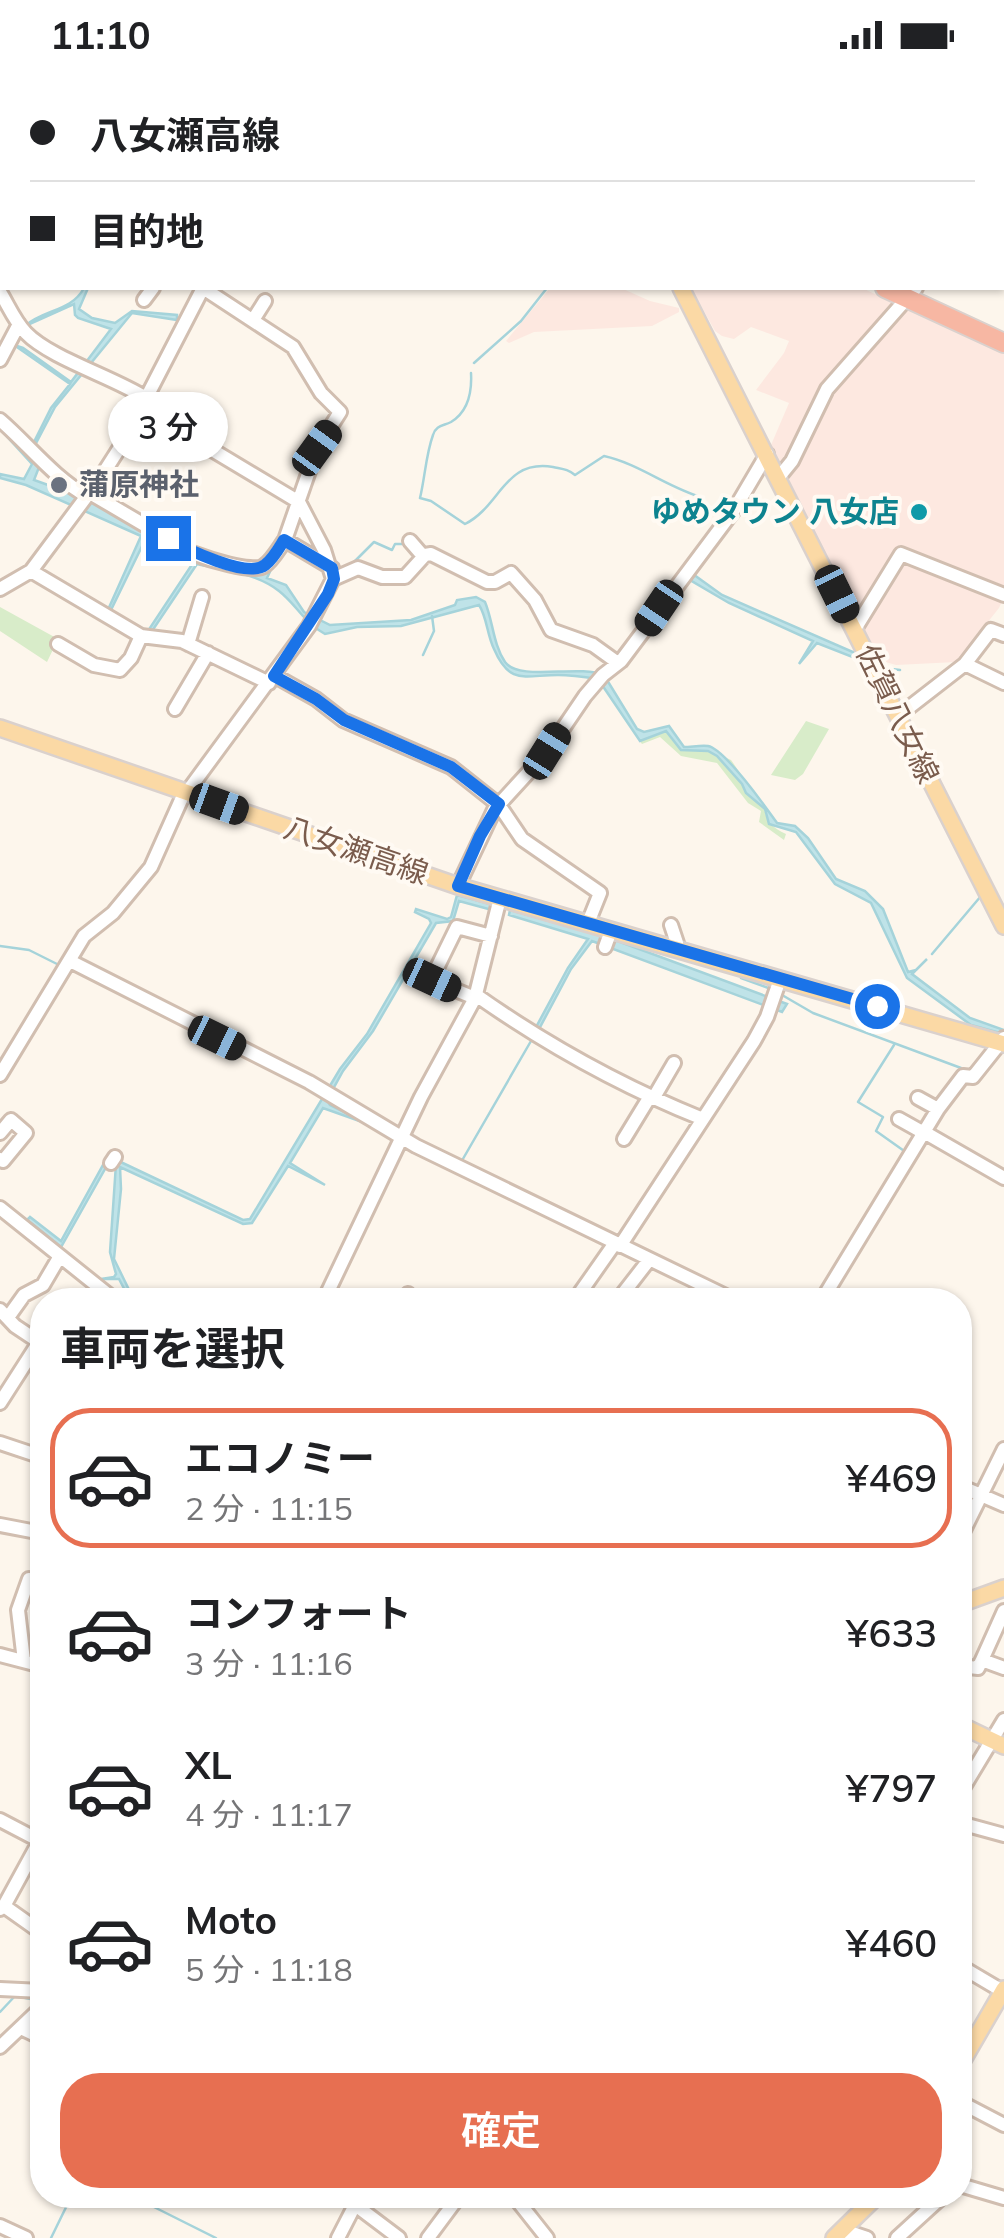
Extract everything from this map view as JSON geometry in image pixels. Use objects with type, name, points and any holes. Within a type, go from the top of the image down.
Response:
[{"type":"highway","points":[[912,290],[1004,329]]},
{"type":"highway","points":[[912,290],[1004,343]]},
{"type":"main road","name":"佐賀八女線","points":[[682,290],[1004,926]]},
{"type":"main road","name":"八女瀬高線","points":[[0,728],[458,886],[778,983],[1003,1041]]},
{"type":"main road","points":[[972,1600],[1004,1588]]},
{"type":"main road","points":[[972,1731],[998,1743]]},
{"type":"main road","points":[[972,2045],[997,2017],[1004,1991]]},
{"type":"main road","points":[[840,2237],[866,2208]]},
{"type":"street","points":[[144,300],[152,290]]},
{"type":"street","points":[[0,589],[31,571],[85,499],[124,441],[202,290]]},
{"type":"street","points":[[0,420],[85,499],[192,553],[256,569],[264,566],[284,540],[317,448],[340,412],[322,393],[293,347],[206,290]]},
{"type":"street","points":[[779,477],[792,461],[827,388],[912,290]]},
{"type":"street","points":[[0,292],[22,328],[45,347],[146,400],[199,442],[299,502],[333,574],[314,618],[186,792],[151,867],[114,912],[84,936],[2,1067]]},
{"type":"street","points":[[253,320],[264,300]]},
{"type":"street","points":[[0,360],[22,328]]},
{"type":"street","points":[[458,886],[497,807],[547,751],[601,677],[618,663],[734,510],[768,454]]},
{"type":"street","points":[[284,540],[333,574],[358,568],[382,577],[405,577],[424,556],[439,555],[487,582],[511,573],[534,600],[551,630],[593,645],[618,663]]},
{"type":"street","points":[[410,541],[424,556]]},
{"type":"street","points":[[855,629],[902,554],[1004,595]]},
{"type":"street","points":[[31,571],[142,636],[170,638],[272,679],[316,699],[344,720],[451,767],[497,807],[522,840],[597,898],[590,918]]},
{"type":"street","points":[[188,644],[202,597]]},
{"type":"street","points":[[898,716],[965,664],[991,630],[1004,634]]},
{"type":"street","points":[[58,644],[94,665],[120,670],[132,658],[142,636]]},
{"type":"street","points":[[174,709],[208,654]]},
{"type":"street","points":[[965,664],[1004,683]]},
{"type":"street","points":[[330,1288],[421,1097],[476,997],[500,898]]},
{"type":"street","points":[[491,936],[456,927],[432,980],[476,997],[536,1037],[651,1098],[703,1119]]},
{"type":"street","points":[[70,961],[329,1094],[401,1138],[700,1288]]},
{"type":"street","points":[[584,1288],[754,1041],[778,983]]},
{"type":"street","points":[[829,1288],[938,1109],[963,1076],[973,1077],[1003,1041]]},
{"type":"street","points":[[623,1138],[674,1063]]},
{"type":"street","points":[[918,1098],[938,1109]]},
{"type":"street","points":[[899,1118],[1004,1178]]},
{"type":"street","points":[[0,1133],[11,1120],[26,1133],[3,1161],[0,1158]]},
{"type":"street","points":[[0,1208],[100,1288]]},
{"type":"street","points":[[37,1288],[60,1256]]},
{"type":"street","points":[[627,1288],[649,1260]]},
{"type":"street","points":[[30,1292],[4,1313],[14,1326],[30,1336]]},
{"type":"street","points":[[0,1402],[30,1359]]},
{"type":"street","points":[[0,1442],[30,1453]]},
{"type":"street","points":[[972,1514],[1004,1449]]},
{"type":"street","points":[[972,1492],[1004,1505]]},
{"type":"street","points":[[0,1524],[30,1530]]},
{"type":"street","points":[[24,1661],[18,1610],[30,1580]]},
{"type":"street","points":[[972,1667],[978,1668],[1004,1611]]},
{"type":"street","points":[[0,1655],[30,1663]]},
{"type":"street","points":[[982,1660],[1004,1668]]},
{"type":"street","points":[[972,1778],[998,1743],[1004,1720]]},
{"type":"street","points":[[0,1820],[30,1836]]},
{"type":"street","points":[[972,1826],[1004,1835]]},
{"type":"street","points":[[30,1861],[2,1908],[30,1926]]},
{"type":"street","points":[[972,1973],[1004,1991]]},
{"type":"street","points":[[0,1988],[30,1991]]},
{"type":"street","points":[[0,2047],[30,2019]]},
{"type":"street","points":[[21,2028],[30,2032]]},
{"type":"street","points":[[972,2108],[1004,2125]]},
{"type":"street","points":[[972,2188],[1004,2198]]},
{"type":"street","points":[[338,2238],[353,2208]]},
{"type":"street","points":[[359,2208],[399,2238]]},
{"type":"street","points":[[428,2238],[450,2208]]},
{"type":"street","points":[[521,2208],[546,2238]]},
{"type":"street","points":[[908,2235],[932,2208]]},
{"type":"street","points":[[0,2226],[26,2238]]},
{"type":"street","points":[[840,2237],[852,2233],[867,2238]]},
{"type":"shaded area","points":[[548,290],[625,290],[679,308],[679,312],[652,326],[534,332],[506,341]]},
{"type":"shaded area","points":[[692,290],[866,290],[1004,354],[1004,597],[956,662],[896,665],[879,660],[771,445],[789,403],[756,390],[789,341],[751,327],[734,339],[715,331]]},
{"type":"green space","points":[[0,607],[58,639],[47,662],[0,631]]},
{"type":"green space","points":[[806,721],[829,729],[803,774],[795,780],[771,775]]},
{"type":"green space","points":[[661,729],[670,731],[671,739],[684,750],[703,747],[731,760],[764,806],[770,823],[786,834],[784,840],[759,822],[761,811],[748,803],[717,763],[681,756],[660,737],[642,744],[637,738]]},
{"type":"water","points":[[87,290],[79,309],[92,318],[115,323],[132,311],[177,315],[177,320],[132,313],[55,407],[35,445],[51,408],[70,384],[14,345],[71,382],[111,329],[78,318],[74,304],[25,326]]},
{"type":"water","points":[[0,422],[41,462],[34,480],[90,500],[198,558],[251,570],[275,561],[267,578],[286,585],[304,612],[330,625],[411,620],[455,605],[457,600],[476,597],[485,602],[505,662],[523,671],[604,675],[690,572],[722,595],[862,656],[865,662],[817,643],[799,664],[813,641],[729,603],[688,579],[625,664],[607,680],[637,729],[644,732],[669,726],[684,747],[708,746],[725,757],[777,823],[795,826],[836,879],[865,891],[883,909],[908,972],[916,970],[912,974],[970,1018],[1004,1030],[1004,1034],[971,1025],[907,978],[871,903],[835,884],[796,832],[769,824],[765,809],[746,793],[717,756],[708,751],[681,750],[666,731],[640,741],[598,679],[563,675],[527,677],[506,669],[494,649],[479,605],[401,626],[357,627],[325,634],[270,585],[240,573],[197,564],[152,631],[185,636],[148,635],[107,612],[141,536],[26,485],[0,478],[0,474],[24,479],[32,464],[0,429]],"holes":[[[147,536],[193,563],[148,631],[111,610]]]},
{"type":"water","points":[[457,895],[494,905],[492,910],[459,901],[453,921],[436,923],[373,1031],[343,1071],[327,1100],[368,1124],[323,1108],[290,1163],[325,1185],[288,1166],[252,1223],[243,1224],[120,1167],[114,1259],[128,1288],[124,1288],[119,1279],[101,1279],[116,1274],[110,1252],[116,1164],[109,1162],[61,1247],[27,1220],[30,1217],[61,1241],[108,1156],[243,1220],[250,1219],[340,1069],[367,1034],[431,923],[416,909],[451,917]]},
{"type":"water","points":[[510,910],[604,936],[787,1004],[782,1012],[592,941],[571,969],[538,1031],[535,1029],[568,968],[588,939],[509,915]]},
{"type":"waterway","points":[[474,363],[521,321],[545,290]]},
{"type":"waterway","points":[[471,373],[466,406],[434,432],[420,498],[465,524],[524,470],[553,467],[575,475],[604,456],[704,498]]},
{"type":"waterway","points":[[352,564],[374,542],[392,550],[395,544],[405,544]]},
{"type":"waterway","points":[[423,655],[434,631],[432,616]]},
{"type":"waterway","points":[[883,668],[900,670]]},
{"type":"waterway","points":[[932,954],[981,896]]},
{"type":"waterway","points":[[0,946],[29,950],[59,965]]},
{"type":"waterway","points":[[741,978],[771,989]]},
{"type":"waterway","points":[[782,995],[813,1013],[961,1068]]},
{"type":"waterway","points":[[460,1164],[531,1041]]},
{"type":"waterway","points":[[894,1045],[858,1102],[883,1117],[876,1131],[907,1153]]},
{"type":"waterway","points":[[0,2012],[15,1996],[30,1999]]},
{"type":"waterway","points":[[51,2238],[66,2208]]},
{"type":"waterway","points":[[156,2208],[216,2238]]},
{"type":"place","name":"蒲原神社","points":[[59,485]]},
{"type":"place","name":"ゆめタウン 八女店","points":[[919,512]]},
{"type":"route","points":[[168,538],[209,559],[256,569],[264,566],[284,540],[332,568],[334,579],[328,594],[274,676],[344,720],[451,767],[499,804],[458,886],[877,1006]]}]
